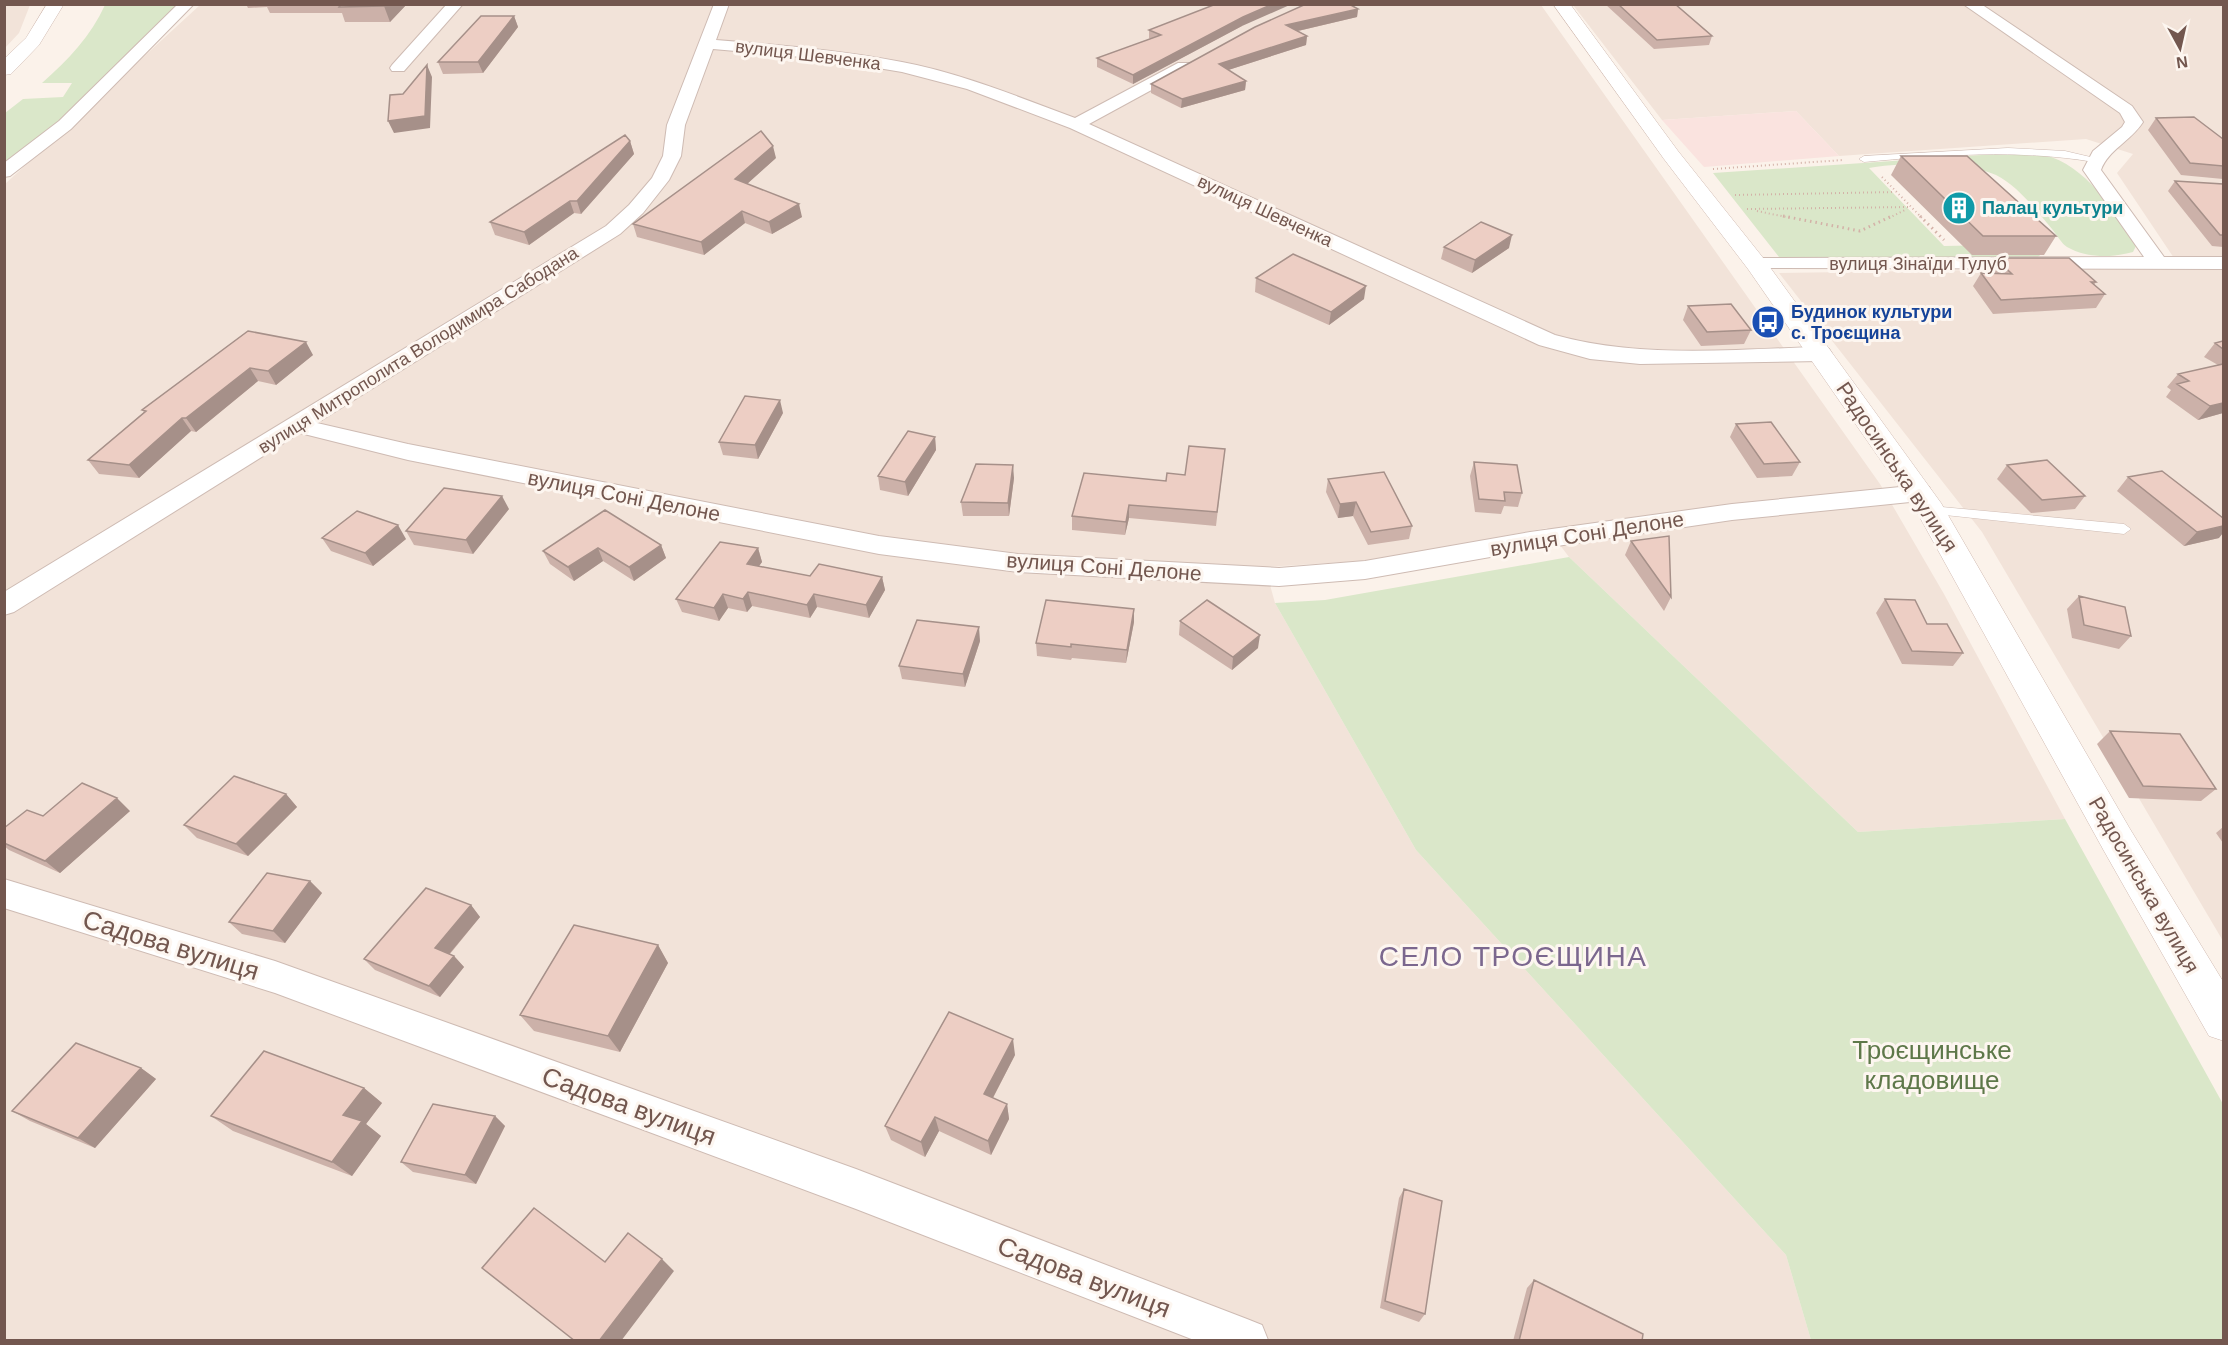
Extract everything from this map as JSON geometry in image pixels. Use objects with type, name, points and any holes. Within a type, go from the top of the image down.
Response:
[{"type":"street","points":[[4,70],[33,41],[56,4]]},
{"type":"street","points":[[4,172],[65,125],[187,4]]},
{"type":"street","points":[[398,68],[456,4]]},
{"type":"street","name":"вулиця Митрополита Володимира Сабодана","points":[[4,605],[613,230],[636,210],[660,180],[672,156],[676,125],[722,4]]},
{"type":"street","name":"Радосинська вулиця","points":[[1561,4],[1682,170],[1756,264],[1925,501],[2223,1022]]},
{"type":"street","points":[[1970,4],[2126,110],[2134,122],[2130,130],[2122,140],[2099,153],[2094,159],[2092,170],[2158,263]]},
{"type":"street","name":"вулиця Шевченка","points":[[708,44],[824,54],[903,67],[974,86],[1076,124],[1547,340],[1590,352],[1640,357],[1821,354]]},
{"type":"street","points":[[1076,124],[1198,59]]},
{"type":"street","name":"вулиця Зінаїди Тулуб","points":[[1756,264],[2223,263]]},
{"type":"street","name":"вулиця Соні Делоне","points":[[296,425],[431,457],[879,545],[1018,563],[1279,577],[1365,570],[1530,541],[1732,512],[1925,501]]},
{"type":"street","name":"Садова вулиця","points":[[4,893],[275,977],[856,1189],[1247,1341]]},
{"type":"lane","points":[[1864,159],[1995,149],[2058,151],[2094,159]]},
{"type":"lane","points":[[1925,501],[2124,529]]},
{"type":"path","points":[[1682,170],[1864,159]]},
{"type":"path","points":[[1875,170],[1949,245]]},
{"type":"path","points":[[1708,202],[1896,192]]},
{"type":"path","points":[[1708,202],[1860,231],[1911,207]]},
{"type":"path","points":[[1747,209],[1911,207]]},
{"type":"shaded area","points":[[5,4],[30,5],[19,33],[5,48]]},
{"type":"shaded area","points":[[200,5],[1541,5],[1880,484],[1944,594],[2065,819],[1858,832],[1569,557],[1547,528],[1376,560],[1265,567],[1275,603],[1416,850],[1786,1255],[1811,1340],[5,1340],[5,184]]},
{"type":"shaded area","points":[[1573,5],[2223,5],[2223,941],[1982,532],[1779,273],[2180,267],[2117,173],[2133,154],[2086,139],[1839,156],[1796,111],[1662,120]]},
{"type":"shaded area","points":[[1796,111],[1839,156],[1704,167],[1662,120]]},
{"type":"green space","points":[[105,5],[183,5],[59,126],[5,168],[5,113],[23,99],[63,97],[72,83],[42,83],[78,47],[93,27]]},
{"type":"green space","points":[[2011,153],[2044,155],[2073,168],[2109,204],[2137,244],[2133,252],[2099,256],[2074,251],[2063,244],[2020,192],[1996,175],[1952,165],[1915,164],[1869,168],[1944,246],[2044,244],[2048,248],[2038,257],[1779,257],[1713,173]]},
{"type":"green space","name":"Троєщинське кладовище","points":[[1569,557],[1858,832],[2065,819],[2223,1104],[2223,1340],[1811,1340],[1786,1255],[1416,850],[1275,603],[1325,600]]},
{"type":"building","points":[[341,4],[386,4],[384,6],[339,7]]},
{"type":"building","points":[[1216,4],[1273,4],[1243,17],[1133,75],[1097,58],[1161,35],[1149,30]]},
{"type":"building","points":[[1306,4],[1349,4],[1358,9],[1286,25],[1307,36],[1219,64],[1246,81],[1182,99],[1151,84],[1255,27]]},
{"type":"building","points":[[1618,4],[1675,4],[1712,36],[1657,40]]},
{"type":"building","points":[[481,16],[514,16],[478,62],[438,62]]},
{"type":"building","points":[[427,65],[425,116],[388,121],[390,95],[403,94]]},
{"type":"building","points":[[2194,117],[2223,139],[2223,166],[2190,163],[2156,118]]},
{"type":"building","points":[[761,131],[773,146],[735,179],[799,204],[769,222],[742,211],[701,242],[633,224]]},
{"type":"building","points":[[625,135],[630,141],[577,201],[570,201],[524,232],[490,222]]},
{"type":"building","points":[[1901,156],[1967,156],[2056,236],[1983,236]]},
{"type":"building","points":[[2175,181],[2223,184],[2223,235],[2220,235]]},
{"type":"building","points":[[1481,222],[1512,235],[1475,260],[1444,247]]},
{"type":"building","points":[[1293,254],[1366,286],[1331,312],[1256,278]]},
{"type":"building","points":[[1995,258],[2069,258],[2096,282],[2091,282],[2105,294],[2001,300],[1981,273],[2012,274]]},
{"type":"building","points":[[1731,304],[1751,330],[1707,332],[1688,306]]},
{"type":"building","points":[[248,331],[306,342],[268,371],[250,368],[186,418],[182,418],[129,465],[88,460],[146,411],[142,410]]},
{"type":"building","points":[[2223,341],[2223,349],[2215,343]]},
{"type":"building","points":[[2223,364],[2223,403],[2210,406],[2177,384],[2189,381],[2178,374]]},
{"type":"building","points":[[745,396],[780,400],[755,445],[719,442]]},
{"type":"building","points":[[1771,422],[1800,462],[1764,464],[1736,424]]},
{"type":"building","points":[[908,431],[935,437],[905,482],[878,476]]},
{"type":"building","points":[[1189,446],[1225,449],[1217,512],[1129,505],[1126,522],[1072,516],[1084,473],[1166,481],[1167,473],[1185,475]]},
{"type":"building","points":[[2047,460],[2085,496],[2042,500],[2007,465]]},
{"type":"building","points":[[1474,462],[1517,465],[1522,493],[1504,492],[1505,501],[1479,499]]},
{"type":"building","points":[[976,464],[1013,465],[1008,503],[961,502]]},
{"type":"building","points":[[2162,471],[2223,518],[2223,526],[2197,532],[2128,477]]},
{"type":"building","points":[[1384,472],[1412,526],[1371,532],[1356,502],[1340,504],[1328,479]]},
{"type":"building","points":[[444,488],[502,496],[466,540],[406,531]]},
{"type":"building","points":[[605,510],[661,545],[629,567],[598,548],[568,567],[543,551]]},
{"type":"building","points":[[357,511],[398,525],[365,553],[322,538]]},
{"type":"building","points":[[1669,536],[1671,597],[1631,541]]},
{"type":"building","points":[[720,542],[758,548],[747,564],[810,576],[819,564],[882,577],[866,605],[814,594],[807,605],[748,592],[743,599],[723,594],[714,608],[676,599]]},
{"type":"building","points":[[2079,596],[2125,607],[2131,636],[2084,625]]},
{"type":"building","points":[[1885,599],[1915,600],[1927,624],[1947,624],[1963,653],[1912,651]]},
{"type":"building","points":[[1046,600],[1134,609],[1127,650],[1036,643]]},
{"type":"building","points":[[1207,600],[1260,635],[1233,657],[1180,621]]},
{"type":"building","points":[[917,620],[979,627],[963,674],[899,666]]},
{"type":"building","points":[[2110,731],[2180,734],[2216,789],[2143,786]]},
{"type":"building","points":[[234,776],[286,794],[236,844],[184,825]]},
{"type":"building","points":[[82,783],[117,798],[45,861],[4,843],[4,828],[27,810],[43,816]]},
{"type":"building","points":[[267,873],[310,881],[273,931],[229,922]]},
{"type":"building","points":[[426,888],[471,905],[435,948],[454,956],[429,986],[364,959]]},
{"type":"building","points":[[574,925],[658,945],[608,1036],[520,1015]]},
{"type":"building","points":[[949,1012],[1013,1039],[984,1094],[1007,1104],[988,1141],[935,1117],[921,1142],[885,1126]]},
{"type":"building","points":[[76,1043],[141,1068],[78,1138],[12,1111]]},
{"type":"building","points":[[264,1051],[364,1088],[343,1115],[362,1121],[332,1162],[211,1116]]},
{"type":"building","points":[[433,1104],[495,1116],[465,1175],[401,1162]]},
{"type":"building","points":[[1404,1189],[1442,1201],[1425,1314],[1385,1301]]},
{"type":"building","points":[[534,1208],[605,1262],[628,1233],[662,1259],[599,1341],[575,1341],[482,1268]]},
{"type":"building","points":[[1534,1280],[1643,1334],[1642,1341],[1519,1341]]},
{"type":"place","name":"Палац культури","points":[[1959,208]]},
{"type":"place","name":"Будинок культури с. Троєщина","points":[[1768,322]]},
{"type":"district","name":"СЕЛО ТРОЄЩИНА","points":[[1513,956]]}]
